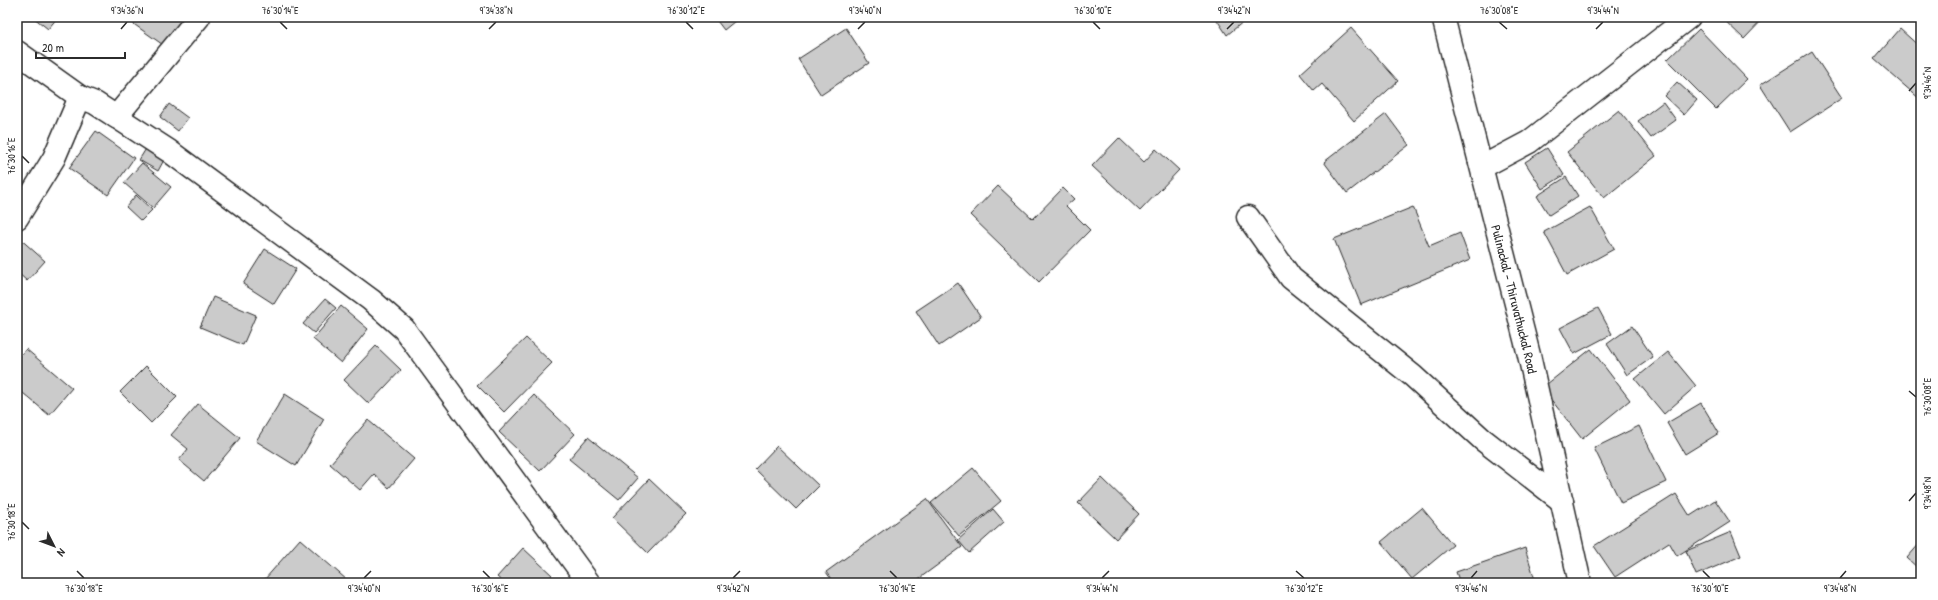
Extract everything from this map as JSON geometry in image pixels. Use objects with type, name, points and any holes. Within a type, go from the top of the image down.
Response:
[{"type":"street","points":[[116,117],[200,17]]},
{"type":"street","name":"Pulinackal - Thiruvathuckal Road","points":[[1443,17],[1529,355],[1580,583]]},
{"type":"street","points":[[1482,168],[1529,142],[1689,17]]},
{"type":"street","points":[[17,52],[80,96],[95,103],[176,156],[371,300],[404,329],[588,583]]},
{"type":"street","points":[[17,218],[54,158],[80,96]]},
{"type":"street","points":[[1248,217],[1292,278],[1413,376],[1482,438],[1562,501]]},
{"type":"building","points":[[33,17],[58,17],[48,29]]},
{"type":"building","points":[[130,17],[184,17],[187,19],[166,47],[128,20]]},
{"type":"building","points":[[714,17],[740,17],[724,30]]},
{"type":"building","points":[[1215,17],[1249,17],[1227,35]]},
{"type":"building","points":[[1721,17],[1765,17],[1744,39]]},
{"type":"building","points":[[846,28],[869,63],[821,95],[798,59]]},
{"type":"building","points":[[1351,28],[1398,81],[1354,121],[1322,84],[1314,91],[1300,74]]},
{"type":"building","points":[[1699,29],[1747,79],[1716,109],[1667,60]]},
{"type":"building","points":[[1900,29],[1921,48],[1921,100],[1874,59]]},
{"type":"building","points":[[1812,52],[1842,98],[1790,132],[1760,85]]},
{"type":"building","points":[[1677,82],[1697,100],[1684,115],[1664,96]]},
{"type":"building","points":[[1663,102],[1676,120],[1651,138],[1638,121]]},
{"type":"building","points":[[169,104],[188,118],[178,131],[160,117]]},
{"type":"building","points":[[1619,110],[1656,156],[1604,198],[1567,152]]},
{"type":"building","points":[[1386,114],[1409,145],[1347,193],[1324,162]]},
{"type":"building","points":[[96,131],[134,158],[108,195],[69,168]]},
{"type":"building","points":[[1119,138],[1144,162],[1156,149],[1179,170],[1140,211],[1092,166]]},
{"type":"building","points":[[147,147],[165,158],[158,171],[139,160]]},
{"type":"building","points":[[1547,148],[1564,175],[1542,189],[1525,162]]},
{"type":"building","points":[[142,163],[171,187],[153,208],[124,183]]},
{"type":"building","points":[[1566,177],[1578,196],[1549,215],[1537,196]]},
{"type":"building","points":[[998,186],[1033,219],[1063,188],[1074,199],[1066,206],[1090,230],[1039,282],[970,215]]},
{"type":"building","points":[[136,195],[152,210],[141,221],[126,207]]},
{"type":"building","points":[[1413,207],[1429,246],[1460,233],[1470,260],[1361,305],[1334,239]]},
{"type":"building","points":[[1590,207],[1614,249],[1567,275],[1544,232]]},
{"type":"building","points":[[17,236],[45,261],[27,281],[17,272]]},
{"type":"building","points":[[265,249],[296,269],[274,304],[243,284]]},
{"type":"building","points":[[958,283],[981,317],[939,346],[916,311]]},
{"type":"building","points":[[213,297],[256,315],[243,345],[200,327]]},
{"type":"building","points":[[325,299],[336,308],[314,333],[303,324]]},
{"type":"building","points":[[341,306],[368,329],[341,363],[313,339]]},
{"type":"building","points":[[1598,308],[1612,334],[1574,354],[1560,328]]},
{"type":"building","points":[[1632,326],[1653,357],[1627,375],[1607,344]]},
{"type":"building","points":[[526,338],[552,363],[504,412],[477,385]]},
{"type":"building","points":[[376,346],[401,370],[369,404],[344,380]]},
{"type":"building","points":[[26,349],[72,388],[49,415],[17,388],[17,360]]},
{"type":"building","points":[[1591,349],[1630,400],[1582,439],[1542,388]]},
{"type":"building","points":[[1668,352],[1696,386],[1664,414],[1635,379]]},
{"type":"building","points":[[146,366],[177,397],[151,423],[120,392]]},
{"type":"building","points":[[285,394],[324,419],[296,466],[256,441]]},
{"type":"building","points":[[534,395],[575,434],[540,471],[499,432]]},
{"type":"building","points":[[1701,403],[1719,433],[1685,454],[1667,423]]},
{"type":"building","points":[[198,404],[240,438],[204,481],[179,460],[188,449],[171,435]]},
{"type":"building","points":[[368,420],[414,459],[389,488],[374,474],[360,490],[330,464]]},
{"type":"building","points":[[1639,426],[1666,482],[1621,503],[1594,448]]},
{"type":"building","points":[[588,437],[638,478],[619,500],[569,459]]},
{"type":"building","points":[[777,446],[819,486],[796,509],[755,469]]},
{"type":"building","points":[[973,468],[1001,501],[959,536],[931,503]]},
{"type":"building","points":[[1102,478],[1139,514],[1116,539],[1078,503]]},
{"type":"building","points":[[649,479],[686,514],[648,553],[612,518]]},
{"type":"building","points":[[1676,494],[1690,516],[1715,500],[1730,522],[1677,556],[1669,542],[1615,577],[1594,546]]},
{"type":"building","points":[[927,499],[962,547],[913,583],[834,583],[826,572]]},
{"type":"building","points":[[1422,508],[1453,545],[1412,579],[1381,542]]},
{"type":"building","points":[[993,509],[1004,522],[969,553],[958,540]]},
{"type":"building","points":[[1731,532],[1741,556],[1696,575],[1686,551]]},
{"type":"building","points":[[300,539],[347,580],[344,583],[269,583],[265,579]]},
{"type":"building","points":[[1921,542],[1921,571],[1907,558]]},
{"type":"building","points":[[523,548],[552,575],[544,583],[504,583],[497,577]]},
{"type":"building","points":[[1525,548],[1536,583],[1460,583],[1456,572]]}]
